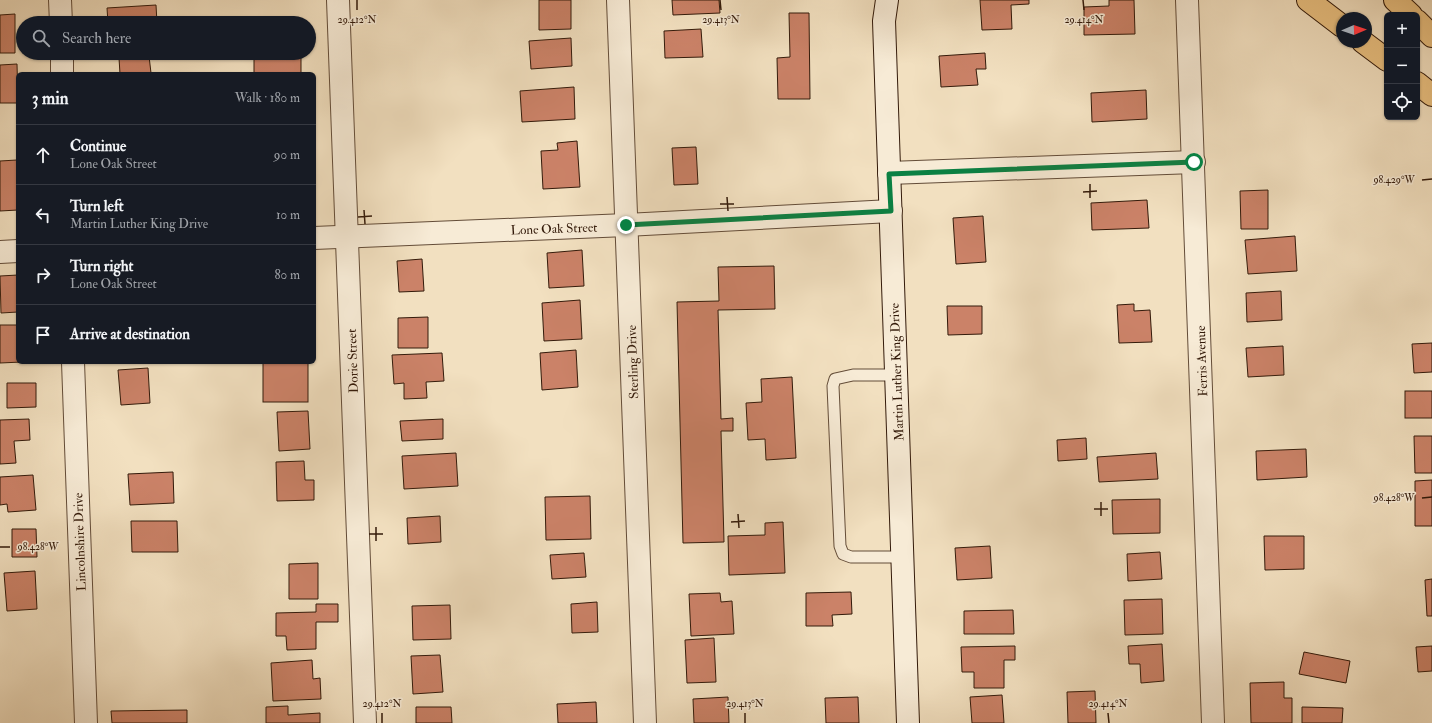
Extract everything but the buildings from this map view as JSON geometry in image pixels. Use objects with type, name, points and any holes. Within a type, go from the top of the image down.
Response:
[{"type":"highway","points":[[1308,0],[1336,21]]},
{"type":"highway","points":[[1395,0],[1408,12]]},
{"type":"highway","points":[[1420,24],[1432,36]]},
{"type":"highway","points":[[1371,48],[1384,58]]},
{"type":"highway","points":[[1418,84],[1432,95]]},
{"type":"street","points":[[60,0],[61,16]]},
{"type":"street","name":"Dorie Street","points":[[338,0],[365,723]]},
{"type":"street","name":"Sterling Drive","points":[[618,0],[645,723]]},
{"type":"street","name":"Martin Luther King Drive","points":[[879,0],[884,21]]},
{"type":"street","name":"Martin Luther King Drive","points":[[887,0],[884,21],[908,723]]},
{"type":"street","name":"Ferris Avenue","points":[[1186,0],[1194,162],[1213,723]]},
{"type":"street","points":[[62,60],[62,72]]},
{"type":"street","points":[[889,174],[1194,162]]},
{"type":"street","name":"Lone Oak Street","points":[[316,238],[626,225],[891,211]]},
{"type":"street","points":[[0,252],[16,251]]},
{"type":"street","name":"Lincolnshire Drive","points":[[73,364],[86,723]]},
{"type":"lane","points":[[896,375],[853,375],[835,380],[833,386],[840,546],[843,554],[852,557],[902,557]]},
{"type":"route","points":[[626,225],[891,211],[889,174],[1194,162]]}]
